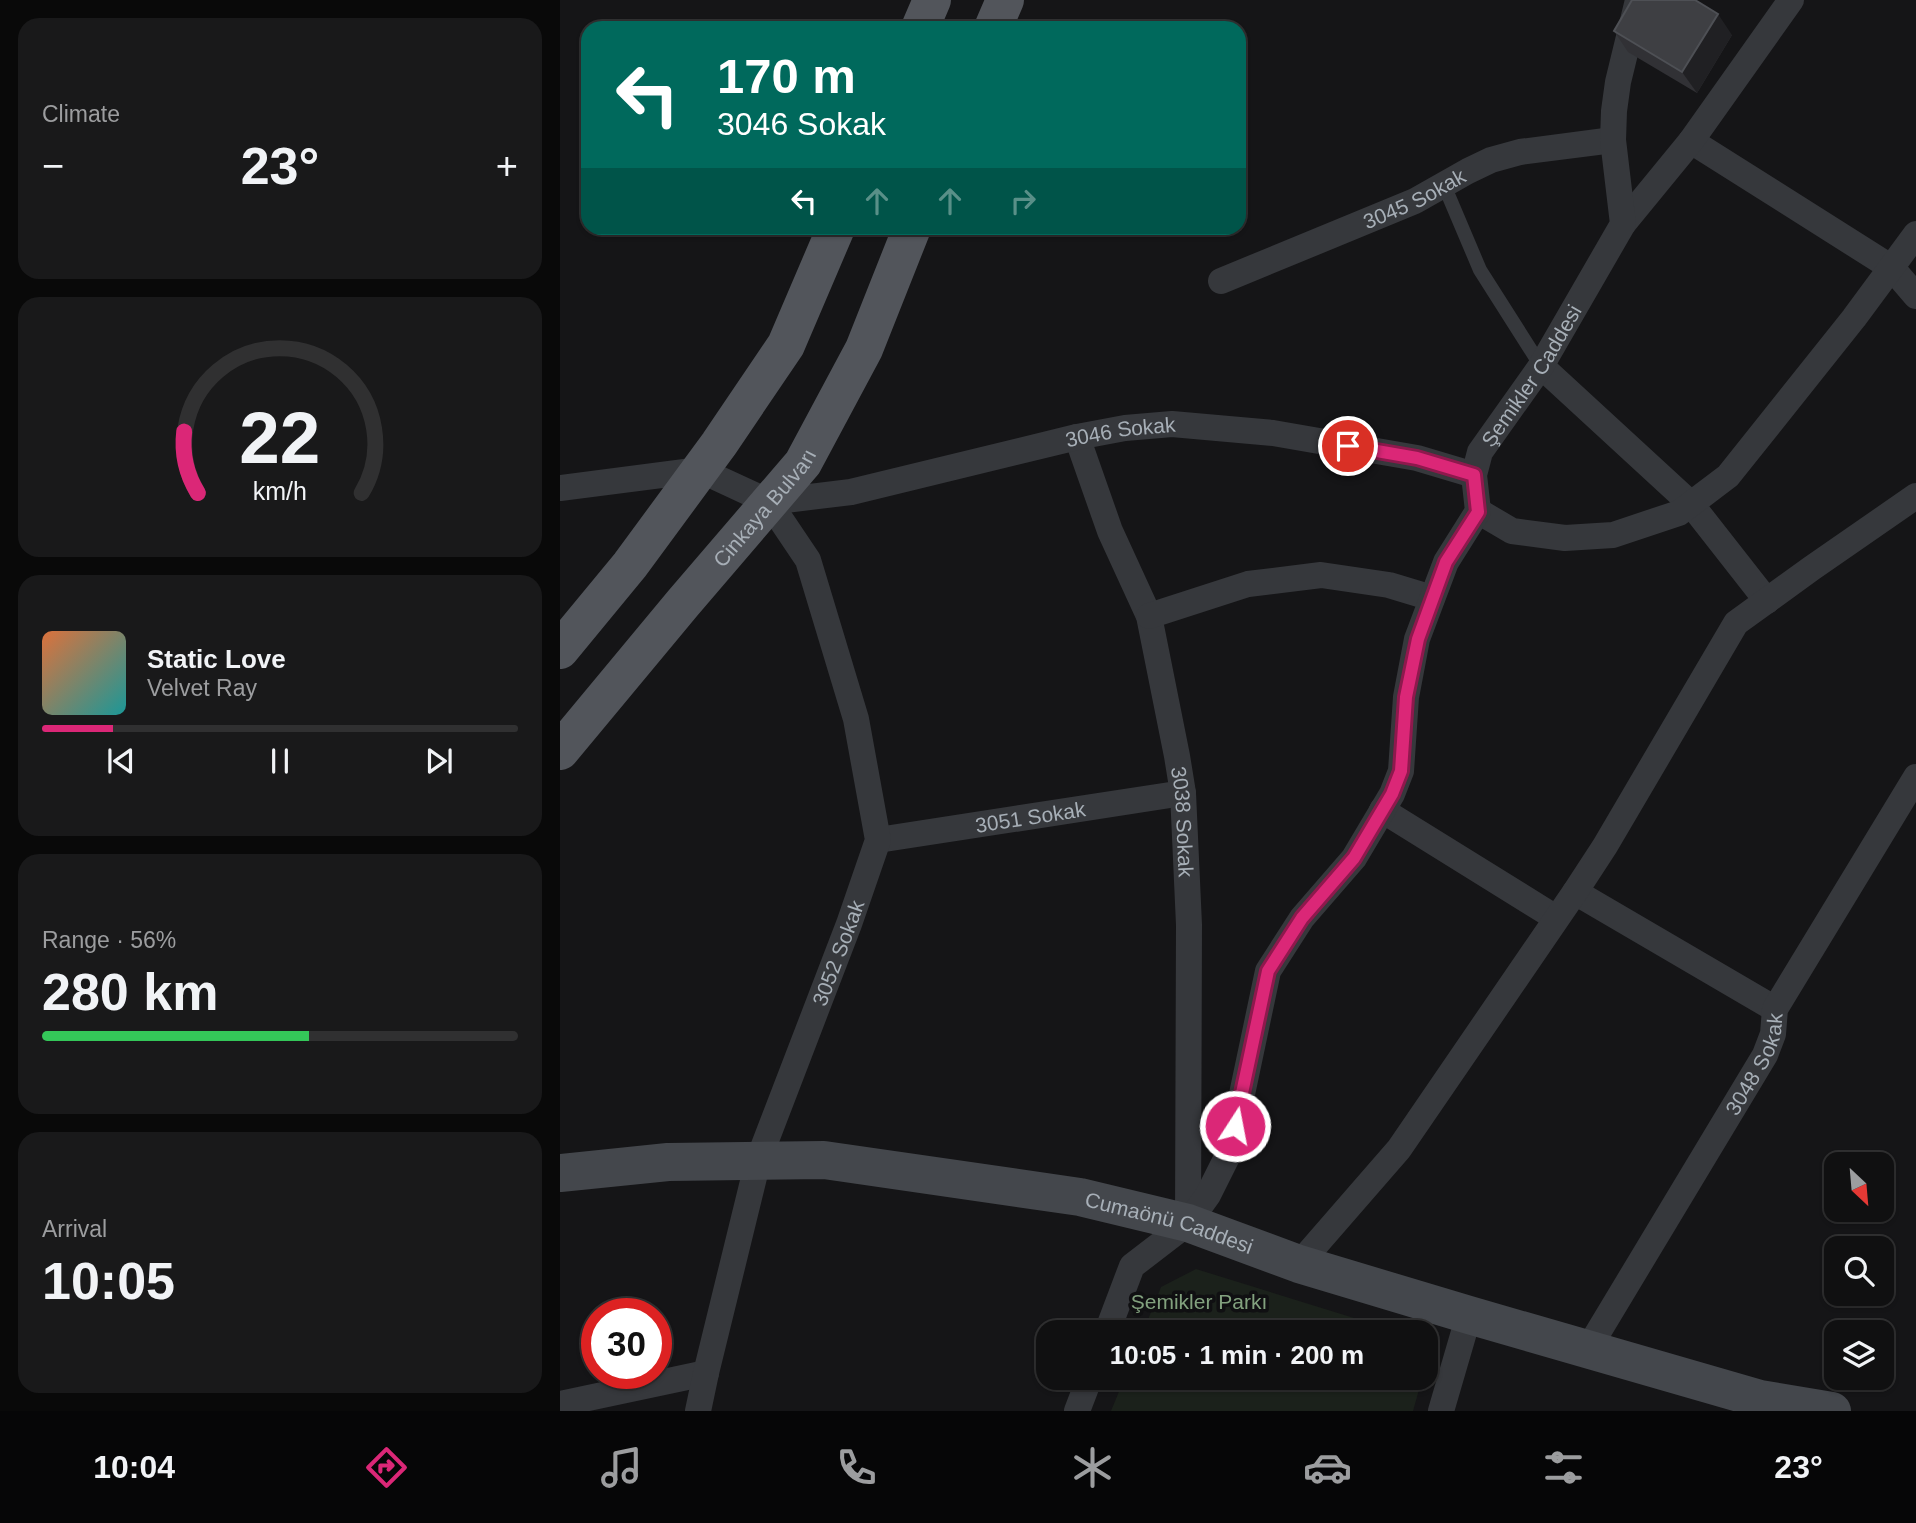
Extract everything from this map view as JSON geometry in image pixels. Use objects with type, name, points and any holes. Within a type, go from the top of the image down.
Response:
[{"type":"main road","points":[[923,21],[932,0]]},
{"type":"main road","points":[[996,21],[1005,0]]},
{"type":"main road","points":[[560,650],[630,565],[700,470],[786,345],[833,235]]},
{"type":"main road","name":"Cinkaya Bulvarı","points":[[560,751],[803,463],[864,349],[909,235]]},
{"type":"street","points":[[1623,224],[1613,140],[1614,111],[1618,82],[1638,0]]},
{"type":"street","name":"Şemikler Caddesi","points":[[1478,512],[1474,475],[1480,452],[1541,366],[1623,224],[1692,141],[1791,0]]},
{"type":"street","name":"3045 Sokak","points":[[1222,281],[1415,201],[1491,160],[1520,152],[1613,140]]},
{"type":"street","points":[[1692,141],[1892,268],[1916,296]]},
{"type":"street","points":[[1112,1320],[1132,1266],[1188,1223],[1208,1195],[1230,1151],[1268,971],[1302,918],[1354,858],[1392,794],[1401,771],[1406,697],[1418,639],[1446,562],[1478,512],[1512,531],[1565,538],[1613,535],[1679,513],[1728,475],[1854,318],[1916,234]]},
{"type":"street","points":[[1541,366],[1691,504],[1767,601]]},
{"type":"street","name":"3046 Sokak","points":[[769,502],[851,492],[1077,437],[1125,428],[1172,424],[1273,433],[1417,458],[1474,475]]},
{"type":"street","name":"3038 Sokak","points":[[1077,437],[1110,531],[1149,616],[1183,793],[1189,925],[1188,1223]]},
{"type":"street","points":[[560,488],[700,470],[769,502]]},
{"type":"street","points":[[1299,1264],[1399,1149],[1575,892],[1605,846],[1736,623],[1916,496]]},
{"type":"street","name":"3052 Sokak","points":[[698,1411],[758,1161],[849,924],[878,840],[856,719],[808,560],[769,502]]},
{"type":"street","points":[[1149,616],[1248,584],[1321,575],[1390,585],[1432,598]]},
{"type":"street","name":"3048 Sokak","points":[[1588,1349],[1765,1055],[1773,1034],[1775,1009],[1916,777]]},
{"type":"street","name":"3051 Sokak","points":[[878,840],[1183,793]]},
{"type":"street","points":[[1382,810],[1556,918]]},
{"type":"street","points":[[1575,892],[1775,1009]]},
{"type":"street","name":"Cumaönü Caddesi","points":[[560,1173],[668,1162],[824,1160],[1080,1197],[1188,1223],[1299,1264],[1772,1405],[1832,1411]]},
{"type":"street","points":[[1441,1411],[1469,1315]]},
{"type":"street","points":[[560,1404],[706,1373]]},
{"type":"street","points":[[1077,1411],[1085,1390]]},
{"type":"lane","points":[[1444,185],[1480,270],[1541,366]]},
{"type":"green space","name":"Şemikler Parkı","points":[[1196,1269],[1361,1320],[1148,1320],[1161,1287]]},
{"type":"green space","points":[[1120,1390],[1419,1390],[1413,1411],[1111,1411]]},
{"type":"building","points":[[1632,0],[1695,0],[1718,14],[1682,72],[1614,31]]},
{"type":"route","points":[[1235,1126],[1268,971],[1302,918],[1354,858],[1392,794],[1401,771],[1406,697],[1418,639],[1446,562],[1478,512],[1474,475],[1417,458],[1348,446]]}]
